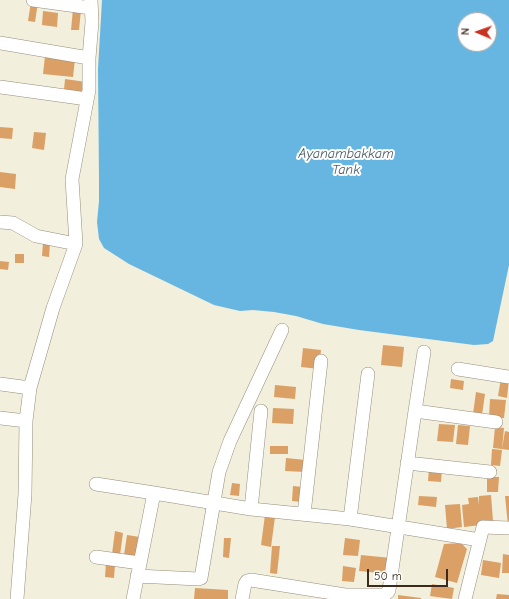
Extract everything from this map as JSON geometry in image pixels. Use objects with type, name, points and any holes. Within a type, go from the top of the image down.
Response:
[{"type":"street","points":[[17,599],[25,494],[26,421],[30,388],[53,308],[76,244],[72,179],[89,90],[89,58],[92,22],[91,4],[33,0]]},
{"type":"street","points":[[0,43],[89,58]]},
{"type":"street","points":[[0,87],[87,99]]},
{"type":"street","points":[[0,222],[13,223],[36,236],[76,244]]},
{"type":"street","points":[[96,557],[138,570],[198,579],[201,578],[219,472],[230,441],[282,330]]},
{"type":"street","points":[[242,599],[245,584],[247,581],[251,580],[344,597],[384,595],[388,592],[424,352]]},
{"type":"street","points":[[304,514],[321,361]]},
{"type":"street","points":[[458,368],[509,377]]},
{"type":"street","points":[[350,519],[368,374]]},
{"type":"street","points":[[0,384],[30,388]]},
{"type":"street","points":[[251,508],[261,411]]},
{"type":"street","points":[[415,411],[496,422]]},
{"type":"street","points":[[0,418],[26,421]]},
{"type":"street","points":[[407,463],[490,472]]},
{"type":"street","points":[[96,484],[251,508],[350,519],[480,540]]},
{"type":"street","points":[[134,599],[138,570],[154,493]]},
{"type":"street","points":[[465,599],[483,527],[509,528]]},
{"type":"water","name":"Ayanambakkam Tank","points":[[102,0],[509,0],[509,265],[493,341],[488,344],[474,345],[359,330],[323,324],[296,316],[274,312],[253,310],[240,311],[214,305],[129,264],[104,248],[99,239],[97,222],[99,201],[98,69]]},
{"type":"building","points":[[31,2],[38,2],[35,22],[28,21]]},
{"type":"building","points":[[73,9],[81,10],[79,30],[71,30]]},
{"type":"building","points":[[43,11],[58,13],[57,27],[42,25]]},
{"type":"building","points":[[45,56],[75,59],[73,77],[43,74]]},
{"type":"building","points":[[65,79],[86,82],[85,92],[64,90]]},
{"type":"building","points":[[0,127],[13,128],[12,139],[0,138]]},
{"type":"building","points":[[34,132],[46,133],[44,150],[32,148]]},
{"type":"building","points":[[0,172],[16,174],[15,189],[0,187]]},
{"type":"building","points":[[43,243],[50,244],[49,257],[42,256]]},
{"type":"building","points":[[15,254],[24,254],[24,263],[15,263]]},
{"type":"building","points":[[0,261],[9,262],[8,270],[0,269]]},
{"type":"building","points":[[383,345],[404,347],[402,367],[381,365]]},
{"type":"building","points":[[303,348],[321,350],[319,369],[301,367]]},
{"type":"building","points":[[501,378],[509,379],[507,398],[498,396]]},
{"type":"building","points":[[451,379],[464,381],[463,390],[450,388]]},
{"type":"building","points":[[275,385],[296,387],[295,399],[274,397]]},
{"type":"building","points":[[476,392],[485,394],[482,415],[473,414]]},
{"type":"building","points":[[490,399],[506,400],[504,418],[489,417]]},
{"type":"building","points":[[273,408],[294,409],[293,424],[272,423]]},
{"type":"building","points":[[439,424],[455,425],[453,442],[437,441]]},
{"type":"building","points":[[458,425],[470,426],[468,445],[456,444]]},
{"type":"building","points":[[495,427],[504,428],[502,449],[493,448]]},
{"type":"building","points":[[505,431],[509,432],[509,450],[502,449]]},
{"type":"building","points":[[270,446],[288,446],[288,454],[270,454]]},
{"type":"building","points":[[492,449],[502,450],[500,466],[491,465]]},
{"type":"building","points":[[286,458],[306,460],[305,472],[285,471]]},
{"type":"building","points":[[429,469],[442,470],[441,482],[428,481]]},
{"type":"building","points":[[487,477],[499,477],[498,492],[487,492]]},
{"type":"building","points":[[232,483],[240,484],[239,496],[230,495]]},
{"type":"building","points":[[293,486],[303,487],[302,502],[292,501]]},
{"type":"building","points":[[491,495],[493,521],[481,525],[464,527],[462,505],[469,504],[468,498],[478,497],[479,505],[479,496]]},
{"type":"building","points":[[419,496],[437,497],[436,507],[418,505]]},
{"type":"building","points":[[505,496],[509,496],[509,526],[508,526]]},
{"type":"building","points":[[460,504],[462,527],[447,529],[445,505]]},
{"type":"building","points":[[265,515],[275,517],[271,547],[261,545]]},
{"type":"building","points":[[115,531],[123,533],[120,555],[112,554]]},
{"type":"building","points":[[127,535],[140,537],[138,557],[124,555]]},
{"type":"building","points":[[224,538],[231,538],[229,558],[223,557]]},
{"type":"building","points":[[345,538],[360,540],[358,556],[343,555]]},
{"type":"building","points":[[461,543],[467,549],[457,583],[435,577],[444,544]]},
{"type":"building","points":[[272,546],[280,546],[277,574],[270,573]]},
{"type":"building","points":[[503,554],[509,555],[509,573],[502,573]]},
{"type":"building","points":[[361,555],[391,558],[390,574],[359,571]]},
{"type":"building","points":[[483,560],[501,563],[499,578],[481,575]]},
{"type":"building","points":[[106,563],[115,564],[114,578],[105,577]]},
{"type":"building","points":[[343,566],[356,568],[354,582],[342,581]]},
{"type":"building","points":[[432,584],[454,588],[452,599],[430,596]]},
{"type":"building","points":[[195,588],[228,590],[228,599],[194,599]]},
{"type":"building","points":[[497,594],[509,595],[509,599],[496,599]]},
{"type":"building","points":[[398,595],[421,598],[421,599],[398,599]]}]
